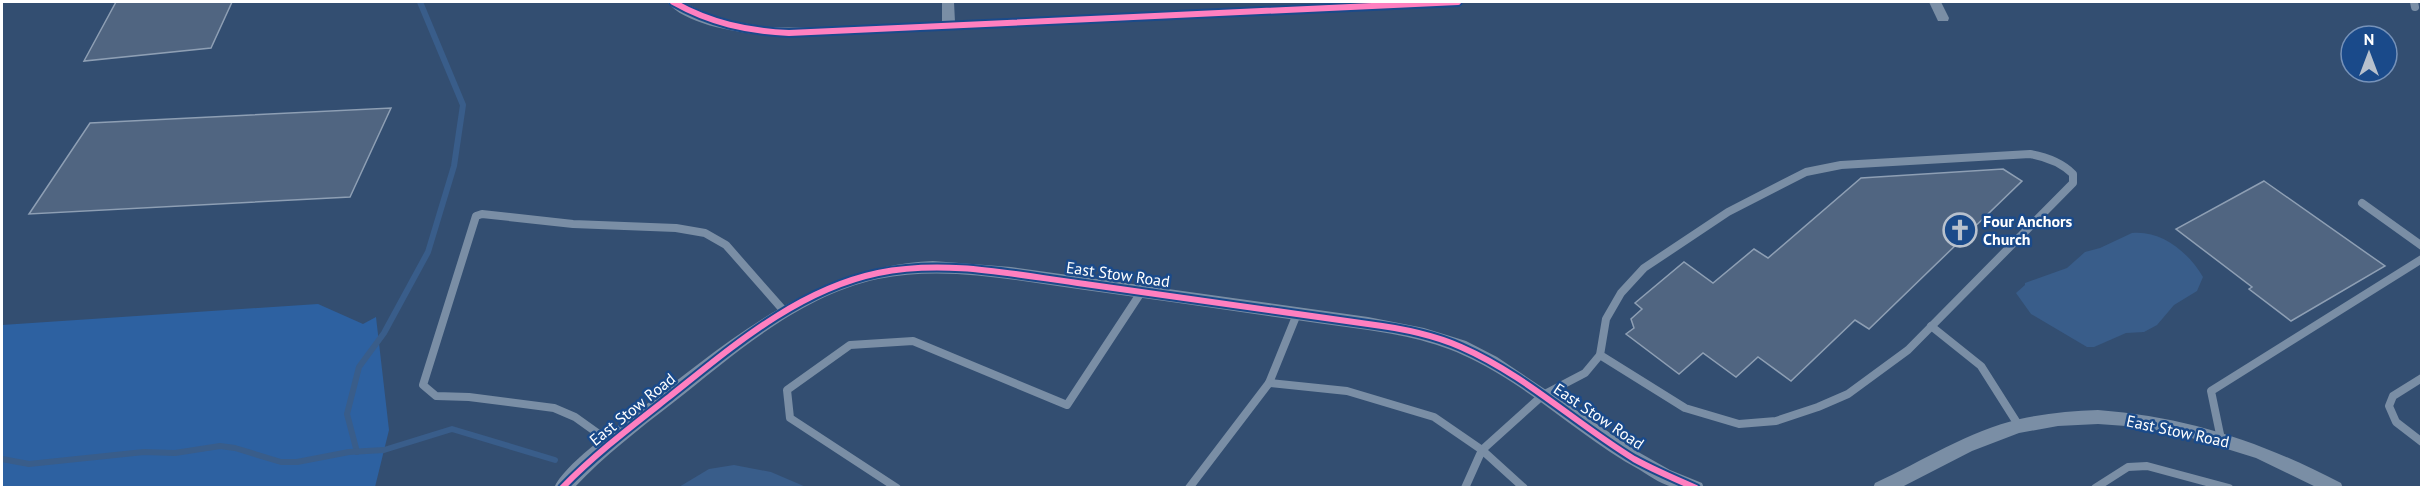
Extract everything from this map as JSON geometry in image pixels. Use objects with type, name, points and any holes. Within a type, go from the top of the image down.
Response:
[{"type":"street","points":[[673,2],[710,21],[755,31],[807,33],[949,26],[1199,8],[1458,2]]},
{"type":"street","points":[[948,2],[949,26]]},
{"type":"street","points":[[1935,2],[1943,18]]},
{"type":"street","name":"East Stow Road","points":[[562,488],[611,443],[784,311],[823,290],[852,280],[910,268],[969,268],[1142,291],[1386,327],[1457,345],[1490,360],[1639,460],[1696,488]]},
{"type":"street","name":"East Stow Road","points":[[1881,488],[1957,450],[2019,426],[2053,419],[2132,419],[2221,439],[2268,456],[2335,488]]},
{"type":"lane","points":[[1465,488],[1482,450],[1543,395],[1585,373],[1600,355],[1606,319],[1621,293],[1644,268],[1728,212],[1766,190],[1806,172],[1841,165],[2030,154],[2047,157],[2065,165],[2073,174],[2073,183],[1908,350],[1848,394],[1776,421],[1739,424],[1686,408],[1600,355]]},
{"type":"lane","points":[[2362,203],[2421,246]]},
{"type":"lane","points":[[611,443],[575,417],[554,408],[510,401],[436,396],[423,385],[476,216],[482,214],[623,227],[676,228],[705,233],[726,245],[784,311]]},
{"type":"lane","points":[[2221,439],[2211,391],[2421,259]]},
{"type":"lane","points":[[897,488],[790,418],[787,390],[850,345],[913,341],[1067,405],[1142,291]]},
{"type":"lane","points":[[1189,488],[1269,383],[1297,314]]},
{"type":"lane","points":[[1931,326],[1981,366],[2019,426]]},
{"type":"lane","points":[[2421,378],[2393,396],[2389,406],[2396,422],[2421,442]]},
{"type":"lane","points":[[1269,383],[1347,391],[1434,417],[1482,450],[1524,488]]},
{"type":"lane","points":[[2095,488],[2128,467],[2147,466],[2229,488]]},
{"type":"shaded area","points":[[2132,233],[2154,235],[2164,239],[2182,252],[2203,277],[2197,291],[2174,305],[2157,325],[2144,332],[2126,333],[2094,347],[2087,347],[2031,314],[2016,293],[2025,283],[2067,268],[2085,252],[2100,248]]},
{"type":"shaded area","points":[[318,304],[363,324],[376,317],[389,430],[375,487],[2,487],[2,325]]},
{"type":"shaded area","points":[[734,465],[771,472],[806,487],[679,487],[709,469]]},
{"type":"building","points":[[116,2],[232,2],[211,48],[84,61]]},
{"type":"building","points":[[391,108],[350,197],[29,214],[90,123]]},
{"type":"building","points":[[2003,169],[2022,181],[1869,329],[1855,320],[1791,381],[1758,357],[1736,377],[1703,353],[1679,374],[1626,334],[1634,328],[1631,319],[1642,309],[1635,303],[1684,262],[1713,283],[1754,249],[1768,258],[1861,178]]},
{"type":"building","points":[[2264,181],[2385,266],[2291,321],[2249,289],[2252,287],[2176,229]]},
{"type":"waterway","points":[[357,452],[347,414],[359,367],[384,333],[428,252],[454,166],[463,105],[420,2]]},
{"type":"waterway","points":[[357,452],[384,450],[452,429],[555,460]]},
{"type":"waterway","points":[[2,459],[29,464],[144,452],[175,453],[220,446],[235,448],[281,462],[297,462],[357,452]]},
{"type":"cycle path","points":[[673,2],[717,23],[789,33],[1458,2]]},
{"type":"cycle path","points":[[562,488],[626,430],[723,354],[781,314],[843,283],[877,273],[933,267],[1011,273],[1200,299],[1424,334],[1460,346],[1491,361],[1634,459],[1696,488]]},
{"type":"place","name":"Four Anchors Church","points":[[1960,230]]}]
